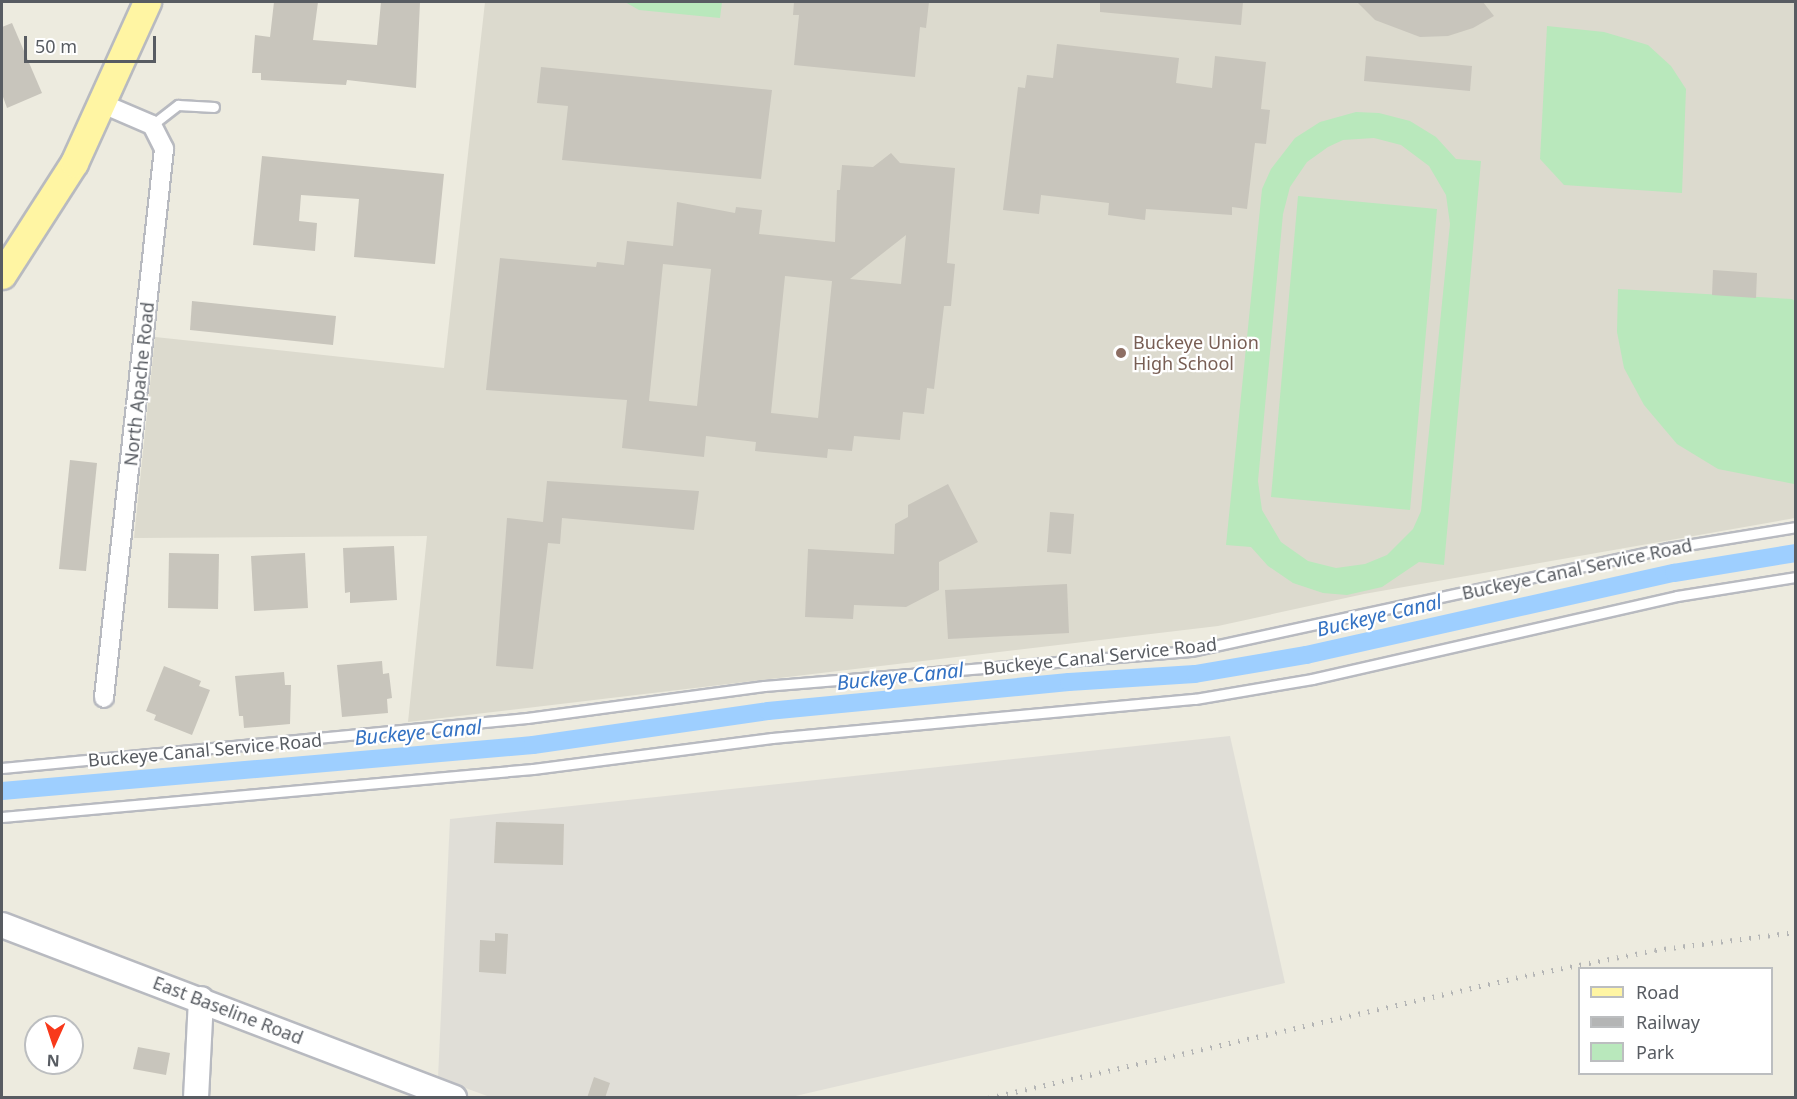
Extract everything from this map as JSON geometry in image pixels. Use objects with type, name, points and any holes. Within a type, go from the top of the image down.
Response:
[{"type":"main road","points":[[2,274],[74,163],[103,104],[147,2]]},
{"type":"main road","name":"East Baseline Road","points":[[2,925],[201,999],[454,1098]]},
{"type":"main road","points":[[196,1098],[201,999]]},
{"type":"street","points":[[103,104],[152,125]]},
{"type":"street","name":"North Apache Road","points":[[104,698],[164,149],[152,125]]},
{"type":"lane","points":[[152,125],[178,105],[214,107]]},
{"type":"lane","name":"Buckeye Canal Service Road","points":[[2,768],[527,718],[764,686],[1191,651],[1668,548],[1796,527]]},
{"type":"lane","points":[[2,817],[533,769],[772,738],[1195,699],[1312,679],[1677,596],[1796,577]]},
{"type":"shaded area","name":"Buckeye Union High School","points":[[485,2],[1795,2],[1795,518],[1364,594],[1218,626],[408,722],[427,536],[134,538],[155,337],[444,368]]},
{"type":"shaded area","points":[[1230,736],[1285,983],[791,1097],[490,1097],[438,1078],[450,819]]},
{"type":"green space","points":[[625,2],[722,2],[720,18],[639,10]]},
{"type":"green space","points":[[1547,26],[1604,32],[1648,45],[1671,66],[1686,89],[1682,193],[1564,185],[1540,159]]},
{"type":"green space","points":[[1356,112],[1379,113],[1410,121],[1436,137],[1456,159],[1481,161],[1444,565],[1419,562],[1382,587],[1347,595],[1323,593],[1293,583],[1268,566],[1251,547],[1226,545],[1262,189],[1271,169],[1295,138],[1320,122]],"holes":[[[1374,138],[1401,145],[1429,166],[1446,195],[1450,224],[1421,511],[1413,529],[1387,555],[1365,564],[1336,568],[1308,561],[1281,542],[1262,510],[1258,481],[1283,214],[1290,187],[1307,162],[1328,147],[1343,140]]]},
{"type":"green space","points":[[1298,196],[1437,209],[1410,510],[1271,497]]},
{"type":"green space","points":[[1618,289],[1792,299],[1796,302],[1794,484],[1718,469],[1677,444],[1644,405],[1624,368],[1617,332]]},
{"type":"building","points":[[274,2],[318,2],[313,40],[377,45],[381,2],[420,2],[416,88],[347,80],[346,85],[261,80],[261,73],[252,73],[255,35],[270,37]]},
{"type":"building","points":[[794,2],[929,2],[926,28],[920,27],[915,77],[794,65],[799,15],[793,15]]},
{"type":"building","points":[[1100,2],[1243,2],[1241,25],[1100,12]]},
{"type":"building","points":[[1357,2],[1483,2],[1494,16],[1473,28],[1448,36],[1420,37],[1375,20]]},
{"type":"building","points":[[12,23],[42,93],[7,108],[2,94],[2,27]]},
{"type":"building","points":[[1057,44],[1179,58],[1176,83],[1212,88],[1215,56],[1266,62],[1261,109],[1270,110],[1266,144],[1255,143],[1247,209],[1232,207],[1232,215],[1146,209],[1145,220],[1108,215],[1109,203],[1041,195],[1039,214],[1003,210],[1018,87],[1025,88],[1027,75],[1053,78]]},
{"type":"building","points":[[1366,56],[1472,66],[1470,91],[1364,81]]},
{"type":"building","points":[[541,67],[772,90],[761,179],[562,160],[568,106],[537,103]]},
{"type":"building","points":[[891,153],[900,163],[955,168],[947,263],[955,264],[951,306],[944,306],[934,389],[927,388],[924,414],[903,412],[900,440],[854,436],[852,451],[828,449],[827,458],[755,451],[756,442],[706,436],[704,457],[622,448],[627,400],[486,390],[500,258],[596,267],[597,262],[624,265],[627,241],[673,246],[677,202],[735,213],[736,207],[762,210],[759,234],[835,242],[837,190],[840,190],[842,165],[873,167]],"holes":[[[906,235],[901,284],[850,279]],[[663,264],[711,269],[697,406],[649,401]],[[785,276],[832,281],[818,418],[771,413]]]},
{"type":"building","points":[[262,156],[444,174],[435,264],[354,257],[359,199],[301,195],[299,221],[317,223],[315,251],[253,245]]},
{"type":"building","points":[[1713,270],[1757,273],[1756,298],[1712,295]]},
{"type":"building","points":[[192,301],[336,316],[333,345],[190,330]]},
{"type":"building","points":[[70,460],[97,463],[86,571],[59,569]]},
{"type":"building","points":[[547,481],[699,491],[694,530],[562,518],[560,544],[548,543],[533,669],[496,666],[507,518],[543,522]]},
{"type":"building","points":[[948,484],[978,542],[939,562],[939,590],[906,607],[854,605],[853,619],[805,617],[808,549],[894,554],[895,524],[908,517],[908,505]]},
{"type":"building","points":[[1050,512],[1074,514],[1071,554],[1047,552]]},
{"type":"building","points":[[394,546],[397,600],[350,603],[350,592],[345,593],[343,548]]},
{"type":"building","points":[[169,553],[219,554],[218,609],[168,608]]},
{"type":"building","points":[[305,553],[308,608],[254,611],[251,556]]},
{"type":"building","points":[[1067,584],[1069,633],[948,639],[945,590]]},
{"type":"building","points":[[382,661],[383,674],[389,673],[392,698],[387,699],[388,713],[342,717],[337,665]]},
{"type":"building","points":[[164,666],[201,681],[199,686],[210,690],[192,735],[154,720],[156,715],[146,711]]},
{"type":"building","points":[[284,672],[285,685],[291,685],[290,724],[244,728],[243,716],[239,716],[235,676]]},
{"type":"building","points":[[496,822],[564,824],[563,865],[494,863]]},
{"type":"building","points":[[495,933],[508,934],[506,974],[479,972],[480,940],[495,941]]},
{"type":"building","points":[[138,1047],[170,1053],[166,1075],[133,1069]]},
{"type":"building","points":[[594,1077],[610,1083],[605,1098],[587,1098]]},
{"type":"waterway","name":"Buckeye Canal","points":[[2,791],[533,745],[768,711],[1069,682],[1195,674],[1306,655],[1674,573],[1796,553]]},
{"type":"railway","points":[[988,1098],[1533,974],[1655,950],[1796,932]]},
{"type":"place","name":"Buckeye Union High School","points":[[1121,353]]}]
